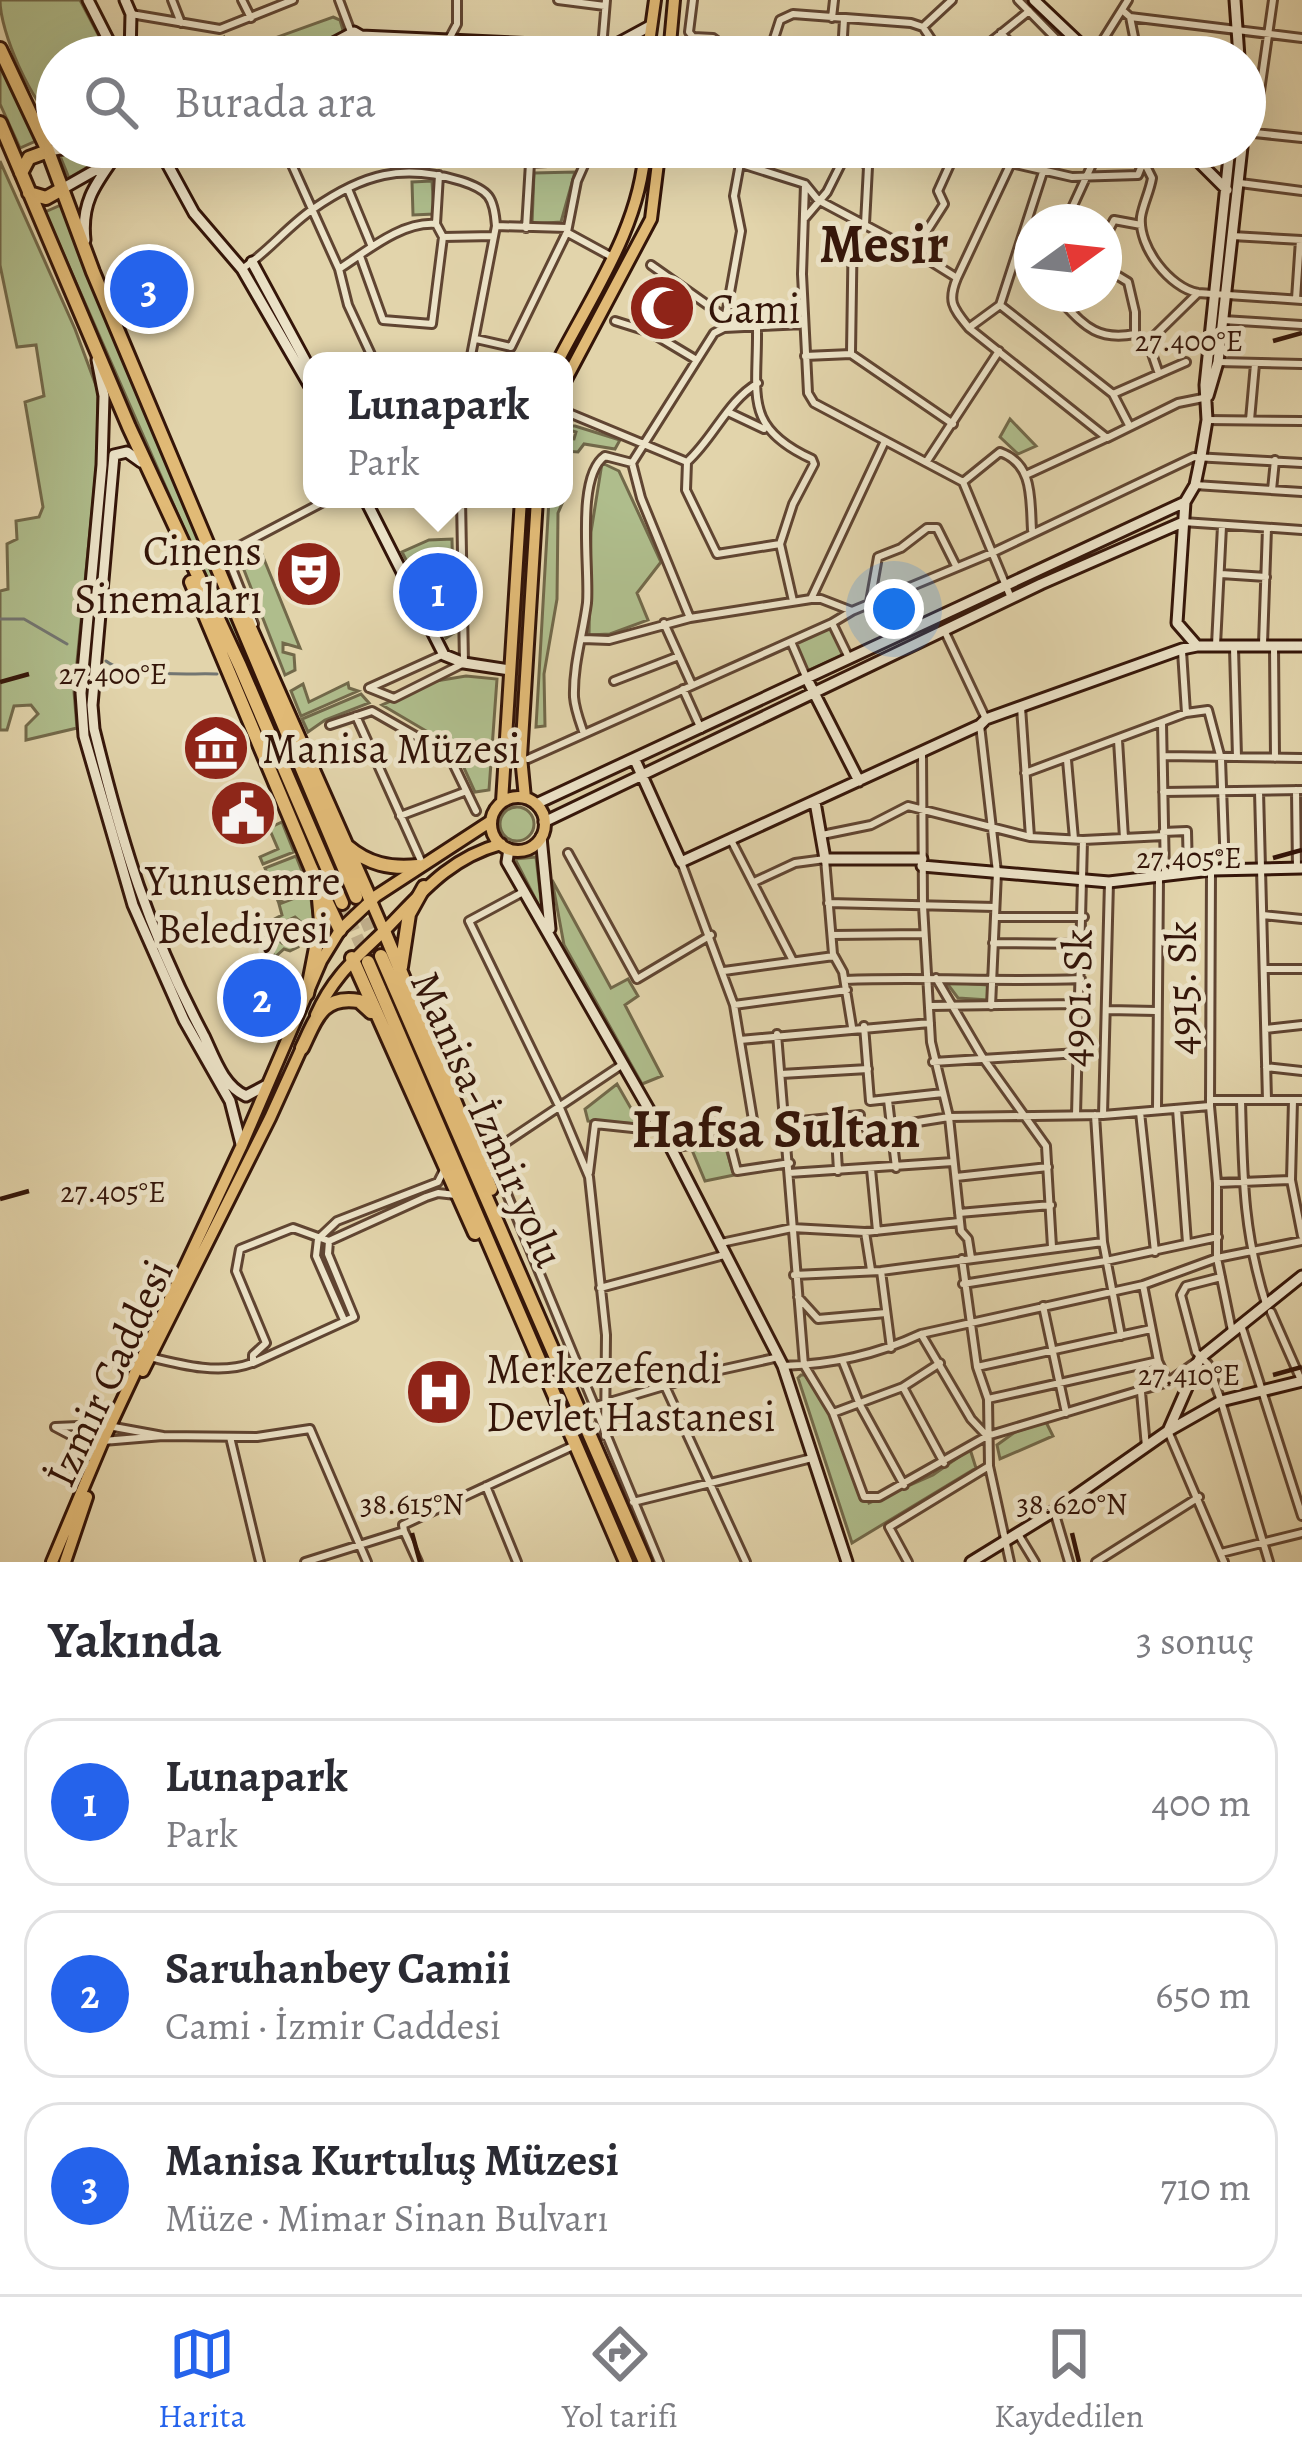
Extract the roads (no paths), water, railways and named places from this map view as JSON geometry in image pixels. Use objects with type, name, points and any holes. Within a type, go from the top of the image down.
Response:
[{"type":"highway","points":[[0,49],[36,126]]},
{"type":"highway","points":[[0,123],[149,472],[240,666],[342,903]]},
{"type":"highway","points":[[21,173],[28,158],[36,155]]},
{"type":"highway","points":[[54,168],[87,257],[363,899]]},
{"type":"highway","points":[[29,193],[46,198],[62,189]]},
{"type":"highway","points":[[167,513],[192,583],[340,931]]},
{"type":"highway","points":[[207,539],[272,672],[363,899]]},
{"type":"highway","points":[[342,839],[373,862],[388,867],[420,865]]},
{"type":"highway","points":[[307,994],[321,909],[310,868]]},
{"type":"highway","points":[[424,887],[410,914],[402,948],[401,972],[407,992],[645,1562]]},
{"type":"highway","points":[[383,931],[369,959],[379,1020],[444,1169],[523,1324]]},
{"type":"highway","points":[[369,959],[407,992]]},
{"type":"highway","points":[[369,959],[626,1562]]},
{"type":"highway","name":"Manisa-İzmir yolu","points":[[369,959],[536,1308]]},
{"type":"highway","points":[[302,1048],[320,1011],[338,999],[359,1000],[379,1020]]},
{"type":"main road","points":[[649,36],[656,0]]},
{"type":"main road","points":[[673,36],[674,0]]},
{"type":"main road","points":[[563,352],[627,230],[642,168]]},
{"type":"main road","points":[[573,366],[651,219],[657,168]]},
{"type":"main road","points":[[519,508],[502,802],[491,821],[494,834],[505,846],[529,848],[541,837],[544,822],[530,801],[521,757],[536,508]]},
{"type":"main road","points":[[502,802],[530,801]]},
{"type":"main road","name":"İzmir Caddesi","points":[[147,1355],[321,961],[340,931],[363,899],[491,821]]},
{"type":"main road","name":"İzmir Caddesi","points":[[52,1562],[112,1426],[270,1118],[322,1002],[369,959],[383,931],[424,887],[465,857],[505,846]]},
{"type":"main road","points":[[363,899],[383,931]]},
{"type":"main road","points":[[340,931],[369,959]]},
{"type":"main road","name":"İzmir Caddesi","points":[[64,1562],[106,1440]]},
{"type":"street","points":[[88,0],[106,36]]},
{"type":"street","points":[[125,0],[131,14],[130,36]]},
{"type":"street","points":[[172,0],[181,23]]},
{"type":"street","points":[[242,0],[250,18]]},
{"type":"street","points":[[339,0],[352,36]]},
{"type":"street","points":[[450,36],[457,24],[457,0]]},
{"type":"street","points":[[558,0],[606,3],[603,36]]},
{"type":"street","points":[[692,36],[688,32],[693,0]]},
{"type":"street","points":[[832,18],[833,0]]},
{"type":"street","points":[[774,36],[785,15],[923,27],[952,0]]},
{"type":"street","points":[[1018,0],[1053,36]]},
{"type":"street","points":[[1034,0],[1071,36]]},
{"type":"street","points":[[1106,36],[1129,0]]},
{"type":"street","points":[[1235,0],[1237,36]]},
{"type":"street","points":[[1266,39],[1273,0]]},
{"type":"street","points":[[131,14],[220,29],[290,1]]},
{"type":"street","points":[[1122,10],[1130,17],[1302,38]]},
{"type":"street","points":[[998,36],[1029,11]]},
{"type":"street","points":[[1130,17],[1134,36]]},
{"type":"street","points":[[844,20],[845,36]]},
{"type":"street","points":[[457,24],[464,36]]},
{"type":"street","points":[[634,36],[650,26]]},
{"type":"street","points":[[923,27],[929,36]]},
{"type":"street","points":[[19,90],[36,118]]},
{"type":"street","points":[[1266,134],[1302,138]]},
{"type":"street","points":[[62,189],[97,168]]},
{"type":"street","points":[[87,257],[84,209],[107,168]]},
{"type":"street","points":[[170,168],[202,225],[247,266],[303,358]]},
{"type":"street","points":[[293,168],[370,352]]},
{"type":"street","points":[[526,227],[530,168]]},
{"type":"street","points":[[475,339],[511,347],[567,230],[583,168]]},
{"type":"street","points":[[690,618],[641,498],[632,463],[703,344],[725,323],[741,231],[734,196],[737,168]]},
{"type":"street","points":[[756,168],[805,184],[818,200],[957,278]]},
{"type":"street","points":[[802,221],[839,168]]},
{"type":"street","points":[[865,225],[867,168]]},
{"type":"street","points":[[914,250],[944,204],[938,190],[948,168]]},
{"type":"street","points":[[1009,168],[950,302],[969,328],[1107,438]]},
{"type":"street","points":[[1028,168],[1087,177],[1138,175],[1141,168]]},
{"type":"street","points":[[1077,204],[1091,168]]},
{"type":"street","points":[[1147,168],[1153,183],[1141,225],[1162,269],[1187,291],[1299,300],[1301,240],[1232,236]]},
{"type":"street","points":[[1205,168],[1228,190]]},
{"type":"street","points":[[1028,474],[1178,403],[1208,397],[1213,390],[1223,320],[1219,296],[1229,168]]},
{"type":"street","points":[[1197,646],[1177,623],[1183,522],[1207,420],[1205,386],[1241,168]]},
{"type":"street","points":[[247,266],[312,209],[395,170],[439,175],[484,188],[494,203],[495,231],[472,352]]},
{"type":"street","points":[[969,328],[1000,305],[1042,172]]},
{"type":"street","points":[[360,256],[382,320],[432,324],[443,237],[436,224],[439,175]]},
{"type":"street","points":[[1240,183],[1302,191]]},
{"type":"street","points":[[805,184],[808,393],[814,403],[963,482],[1009,593]]},
{"type":"street","points":[[348,189],[372,247]]},
{"type":"street","points":[[851,354],[853,219]]},
{"type":"street","points":[[1122,221],[1141,225]]},
{"type":"street","points":[[339,269],[416,225],[436,224]]},
{"type":"street","points":[[443,237],[526,227],[567,230],[612,257]]},
{"type":"street","points":[[651,265],[725,323],[757,328],[804,324]]},
{"type":"street","points":[[247,266],[303,373]]},
{"type":"street","points":[[1122,279],[1128,282],[1136,312],[1135,334]]},
{"type":"street","points":[[1148,342],[1198,293]]},
{"type":"street","points":[[1000,305],[1113,394],[1129,425]]},
{"type":"street","points":[[1073,312],[1095,333],[1111,339],[1135,334],[1148,342],[1159,374]]},
{"type":"street","points":[[1223,320],[1302,325]]},
{"type":"street","points":[[614,321],[650,332],[695,359]]},
{"type":"street","points":[[757,328],[759,410],[767,431]]},
{"type":"street","points":[[93,337],[104,396],[81,693],[84,736],[133,905],[184,1020],[230,1101],[242,1147]]},
{"type":"street","points":[[927,460],[999,351]]},
{"type":"street","points":[[805,356],[851,354],[953,424]]},
{"type":"street","points":[[1113,394],[1186,362]]},
{"type":"street","points":[[1218,362],[1302,364]]},
{"type":"street","points":[[1250,420],[1255,364]]},
{"type":"street","points":[[758,383],[735,400],[704,446],[687,462],[686,490],[717,554],[781,544]]},
{"type":"street","points":[[728,412],[767,431],[814,464],[793,504],[781,544],[794,601]]},
{"type":"street","points":[[573,416],[687,462]]},
{"type":"street","points":[[1207,420],[1302,421]]},
{"type":"street","points":[[811,599],[885,441]]},
{"type":"street","points":[[149,472],[134,454],[121,451],[114,455],[92,705],[94,729],[141,902],[181,993],[237,1093],[254,1095],[269,1082]]},
{"type":"street","points":[[963,482],[1000,452],[1008,454],[1028,474],[1032,531]]},
{"type":"street","points":[[584,734],[574,703],[587,597],[587,514],[593,470],[605,456],[632,463]]},
{"type":"street","points":[[528,759],[1201,456],[1302,463]]},
{"type":"street","points":[[1272,490],[1275,460]]},
{"type":"street","points":[[1195,485],[1302,492]]},
{"type":"street","points":[[544,822],[944,629],[1185,502]]},
{"type":"street","points":[[272,672],[228,557],[230,551],[312,508]]},
{"type":"street","points":[[370,508],[444,655],[510,670]]},
{"type":"street","points":[[460,508],[464,663]]},
{"type":"street","points":[[530,801],[634,760],[849,658],[1183,522],[1302,530]]},
{"type":"street","points":[[1216,649],[1222,526]]},
{"type":"street","points":[[870,604],[878,557],[901,548],[927,528],[938,528],[956,566]]},
{"type":"street","points":[[1267,528],[1275,758]]},
{"type":"street","points":[[1220,574],[1266,577]]},
{"type":"street","points":[[581,639],[609,640],[664,623],[811,599],[852,611]]},
{"type":"street","points":[[664,623],[680,656],[700,729]]},
{"type":"street","points":[[832,623],[849,658]]},
{"type":"street","points":[[944,629],[983,722],[997,872],[991,1006]]},
{"type":"street","points":[[791,642],[859,781]]},
{"type":"street","points":[[681,862],[983,722],[1182,649],[1302,646]]},
{"type":"street","points":[[1234,648],[1237,757]]},
{"type":"street","points":[[1182,649],[1186,713]]},
{"type":"street","points":[[444,655],[369,688],[394,698],[464,663]]},
{"type":"street","points":[[614,681],[680,656]]},
{"type":"street","points":[[1021,706],[1030,837]]},
{"type":"street","points":[[330,725],[372,711],[449,754],[476,811]]},
{"type":"street","points":[[1025,773],[1186,713],[1210,712],[1221,759],[1226,870]]},
{"type":"street","points":[[356,716],[420,865]]},
{"type":"street","points":[[1157,1110],[1162,723]]},
{"type":"street","points":[[1118,740],[1124,838]]},
{"type":"street","points":[[922,752],[922,906],[932,978],[933,1062],[950,1117],[961,1231],[968,1239],[963,1285],[977,1367],[988,1400],[989,1466],[1010,1562]]},
{"type":"street","points":[[1163,756],[1302,758]]},
{"type":"street","points":[[634,760],[724,971],[754,1126],[747,1135],[671,1148]]},
{"type":"street","points":[[1067,760],[1084,917],[1076,1115]]},
{"type":"street","points":[[754,882],[796,862],[825,859],[922,863],[1108,882],[1211,870],[1299,868],[1299,790],[1163,791]]},
{"type":"street","points":[[400,816],[465,791]]},
{"type":"street","points":[[1259,791],[1267,1100]]},
{"type":"street","points":[[815,802],[835,956],[845,980],[851,1027]]},
{"type":"street","points":[[822,835],[871,825],[908,806],[1030,837],[1124,838],[1187,830],[1188,873]]},
{"type":"street","points":[[541,837],[551,934]]},
{"type":"street","points":[[731,840],[793,961]]},
{"type":"street","points":[[505,846],[507,862],[523,892],[671,1148],[781,1361],[848,1562]]},
{"type":"street","points":[[568,853],[637,979],[711,935]]},
{"type":"street","name":"4915. Sk","points":[[1211,870],[1210,1103],[1217,1258],[1236,1328],[1299,1488],[1302,1516]]},
{"type":"street","name":"4901. Sk","points":[[1108,882],[1108,1010],[1099,1115],[1103,1242],[1121,1336]]},
{"type":"street","points":[[523,892],[469,921],[589,1177]]},
{"type":"street","points":[[828,903],[995,907]]},
{"type":"street","points":[[1263,916],[1302,919]]},
{"type":"street","points":[[996,917],[1084,917]]},
{"type":"street","points":[[832,935],[924,934]]},
{"type":"street","points":[[994,943],[1083,944]]},
{"type":"street","points":[[724,971],[835,956]]},
{"type":"street","points":[[1266,969],[1302,969]]},
{"type":"street","points":[[932,978],[1046,1146],[1052,1247]]},
{"type":"street","points":[[845,980],[1081,979]]},
{"type":"street","points":[[734,1005],[847,990]]},
{"type":"street","points":[[930,1006],[1081,1004]]},
{"type":"street","points":[[1108,1010],[1156,1011]]},
{"type":"street","points":[[740,1040],[930,1023]]},
{"type":"street","points":[[1267,1029],[1302,1025]]},
{"type":"street","points":[[864,1026],[869,1101],[943,1093]]},
{"type":"street","points":[[777,1034],[804,1365],[833,1413],[864,1497],[872,1500],[904,1485],[988,1436],[1168,1382],[1269,1308],[1302,1276]]},
{"type":"street","points":[[933,1062],[1079,1053]]},
{"type":"street","points":[[623,1064],[490,1153],[659,1562]]},
{"type":"street","points":[[1266,1067],[1302,1071]]},
{"type":"street","points":[[781,1074],[868,1070]]},
{"type":"street","points":[[888,1100],[896,1168]]},
{"type":"street","points":[[971,1562],[1221,1401],[1302,1382],[1249,1251],[1241,1100]]},
{"type":"street","points":[[593,1407],[781,1361],[804,1365],[843,1361],[921,1334],[1143,1286],[1217,1258],[1302,1238],[1291,1180],[1298,1100],[1241,1100],[1099,1115],[950,1117],[867,1130]]},
{"type":"street","points":[[1178,1109],[1187,1244]]},
{"type":"street","points":[[1140,1112],[1155,1252]]},
{"type":"street","points":[[782,1124],[860,1115]]},
{"type":"street","points":[[835,1118],[838,1171]]},
{"type":"street","points":[[604,1436],[606,1335],[589,1177],[595,1124],[661,1131]]},
{"type":"street","points":[[728,1136],[737,1171],[790,1162]]},
{"type":"street","points":[[789,1173],[954,1162]]},
{"type":"street","points":[[955,1177],[1048,1167]]},
{"type":"street","points":[[344,1320],[316,1256],[318,1239],[337,1221],[438,1182],[444,1169]]},
{"type":"street","points":[[872,1169],[877,1231]]},
{"type":"street","points":[[1217,1183],[1291,1180]]},
{"type":"street","points":[[253,1363],[253,1355],[266,1343],[236,1271],[240,1249],[292,1228],[329,1241],[438,1193],[457,1196]]},
{"type":"street","points":[[722,1244],[793,1228],[866,1232],[1051,1205]]},
{"type":"street","points":[[866,1232],[891,1348]]},
{"type":"street","points":[[963,1285],[1218,1237]]},
{"type":"street","points":[[147,1355],[231,1369],[344,1320],[351,1322],[354,1317],[328,1254],[329,1241]]},
{"type":"street","points":[[794,1275],[876,1271],[1103,1242]]},
{"type":"street","points":[[600,1288],[728,1255]]},
{"type":"street","points":[[1221,1277],[1182,1288],[1196,1352],[1208,1364],[1221,1401],[1269,1562]]},
{"type":"street","points":[[1143,1286],[1158,1361],[1168,1382]]},
{"type":"street","points":[[796,1295],[818,1319],[886,1313]]},
{"type":"street","points":[[1043,1306],[1066,1413]]},
{"type":"street","points":[[977,1367],[1151,1330]]},
{"type":"street","points":[[921,1334],[971,1418],[988,1436]]},
{"type":"street","points":[[1200,1358],[1168,1431],[1222,1558],[1302,1533]]},
{"type":"street","points":[[843,1361],[860,1405],[904,1485]]},
{"type":"street","points":[[988,1400],[1158,1361]]},
{"type":"street","points":[[833,1413],[902,1387],[940,1363]]},
{"type":"street","points":[[665,1386],[746,1562]]},
{"type":"street","points":[[902,1387],[944,1463]]},
{"type":"street","points":[[1141,1391],[1146,1447]]},
{"type":"street","points":[[163,1436],[112,1426],[55,1426],[74,1437],[106,1440],[287,1435],[310,1429],[368,1562]]},
{"type":"street","points":[[230,1437],[260,1562]]},
{"type":"street","points":[[418,1562],[403,1525],[575,1445]]},
{"type":"street","points":[[633,1502],[812,1458]]},
{"type":"street","points":[[908,1562],[889,1527],[989,1466]]},
{"type":"street","points":[[485,1486],[518,1562]]},
{"type":"street","points":[[1096,1562],[1199,1497]]},
{"type":"street","points":[[1054,1511],[1069,1562]]},
{"type":"street","points":[[304,1562],[404,1531]]},
{"type":"street","points":[[1018,1533],[1035,1562]]},
{"type":"waterway","points":[[0,619],[24,619],[67,644]]},
{"type":"waterway","points":[[106,661],[143,672],[217,674]]},
{"type":"tunnel","points":[[358,902],[381,956]]},
{"type":"tunnel","points":[[342,903],[366,957]]},
{"type":"place","name":"Manisa Kurtuluş Müzesi","points":[[149,289]]},
{"type":"place","name":"Cami","points":[[662,308]]},
{"type":"place","name":"Cinens Sinemaları","points":[[309,574]]},
{"type":"place","name":"Lunapark","points":[[438,592]]},
{"type":"place","name":"Manisa Müzesi","points":[[216,748]]},
{"type":"place","name":"Yunusemre Belediyesi","points":[[243,813]]},
{"type":"place","name":"Saruhanbey Camii","points":[[262,998]]},
{"type":"place","name":"Merkezefendi Devlet Hastanesi","points":[[439,1392]]},
{"type":"district","name":"Mesir","points":[[884,244]]},
{"type":"district","name":"Hafsa Sultan","points":[[776,1129]]}]
